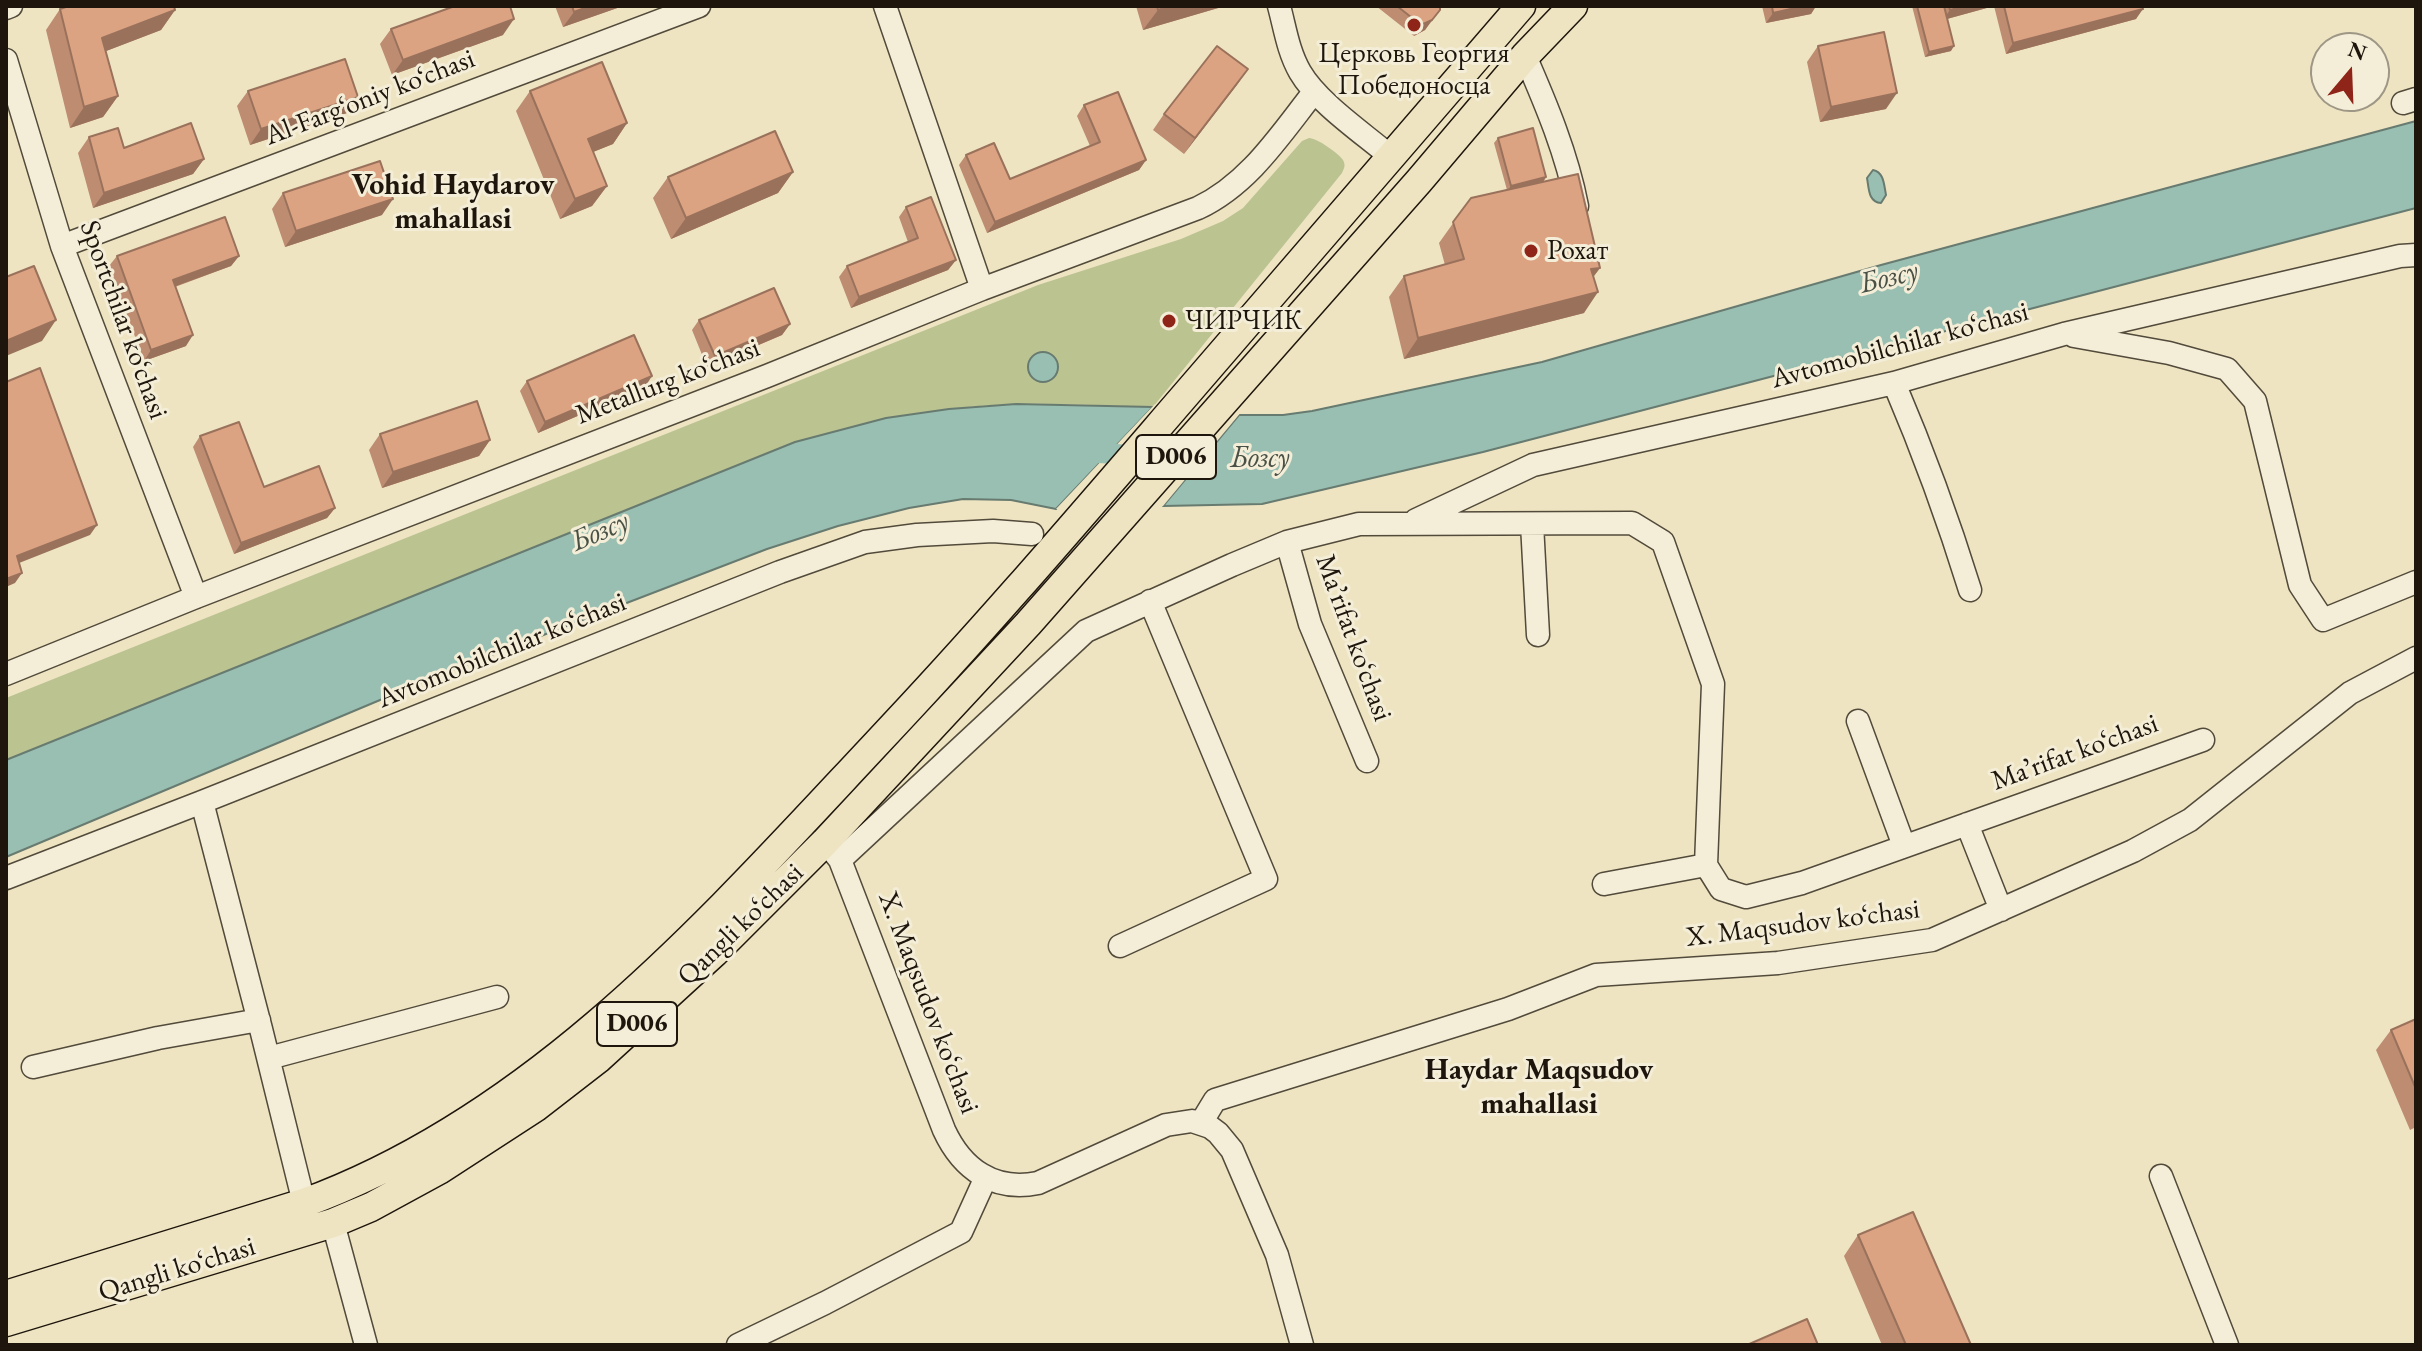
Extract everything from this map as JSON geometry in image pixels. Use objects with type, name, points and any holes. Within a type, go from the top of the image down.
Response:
[{"type":"main road","name":"D006","points":[[1391,157],[1521,6]]},
{"type":"main road","name":"D006","points":[[1419,181],[1525,56],[1573,6]]},
{"type":"main road","points":[[1391,157],[1419,181]]},
{"type":"main road","name":"Qangli ko‘chasi","points":[[6,1295],[345,1188],[414,1153],[548,1066],[695,932],[975,639],[1391,157]]},
{"type":"main road","name":"Qangli ko‘chasi","points":[[6,1322],[333,1223],[371,1207],[470,1152],[568,1083],[833,851],[1028,624],[1419,181]]},
{"type":"main road","points":[[804,821],[833,851]]},
{"type":"street","name":"Al-Farg‘oniy ko‘chasi","points":[[62,246],[699,6]]},
{"type":"street","points":[[885,6],[982,289]]},
{"type":"street","points":[[1279,6],[1292,55],[1314,92],[1391,157]]},
{"type":"street","points":[[1525,56],[1543,96],[1573,188],[1583,233]]},
{"type":"street","name":"Sportchilar ko‘chasi","points":[[6,60],[62,246],[196,597]]},
{"type":"street","name":"Metallurg ko‘chasi","points":[[6,674],[982,289],[1198,208],[1222,196],[1244,178],[1314,92]]},
{"type":"street","name":"Avtomobilchilar ko‘chasi","points":[[1408,524],[1533,465],[1894,383],[2064,334],[2400,256],[2416,255]]},
{"type":"street","points":[[2064,334],[2169,353],[2227,369],[2255,401],[2300,585],[2323,620],[2416,582]]},
{"type":"street","points":[[1894,383],[1920,442],[1970,590]]},
{"type":"street","name":"Maʼrifat ko‘chasi","points":[[1367,761],[1310,624],[1287,542],[1359,524],[1632,523],[1663,542],[1713,684],[1706,865],[1721,889],[1746,897],[1802,883],[2203,740]]},
{"type":"street","points":[[1532,524],[1538,635]]},
{"type":"street","name":"Avtomobilchilar ko‘chasi","points":[[6,878],[765,578],[865,542],[917,535],[993,531],[1032,534]]},
{"type":"street","name":"Qangli ko‘chasi","points":[[833,851],[1086,631],[1287,542]]},
{"type":"street","points":[[1120,946],[1266,879],[1150,601]]},
{"type":"street","name":"X. Maqsudov ko‘chasi","points":[[833,851],[950,1142],[967,1164],[986,1177],[1006,1185],[1022,1186],[1038,1183],[1166,1125],[1183,1121],[1201,1123],[1215,1100],[1508,1009],[1596,975],[1778,963],[1932,940],[2133,851],[2190,820],[2350,693],[2416,658]]},
{"type":"street","points":[[1858,721],[1904,846]]},
{"type":"street","points":[[202,802],[304,1203]]},
{"type":"street","name":"Maʼrifat ko‘chasi","points":[[1967,824],[2001,910]]},
{"type":"street","points":[[1604,884],[1706,865]]},
{"type":"street","points":[[269,1058],[497,997]]},
{"type":"street","points":[[33,1067],[158,1038],[259,1020]]},
{"type":"street","points":[[1201,1123],[1218,1133],[1232,1150],[1277,1255],[1302,1345]]},
{"type":"street","points":[[2161,1176],[2227,1345]]},
{"type":"street","points":[[738,1345],[961,1232],[986,1177]]},
{"type":"street","points":[[333,1223],[366,1345]]},
{"type":"green space","points":[[1309,138],[1322,143],[1343,160],[1342,173],[1153,407],[990,405],[934,411],[796,442],[6,760],[6,698],[1038,285],[1181,239],[1223,221],[1243,208],[1302,141]]},
{"type":"water","name":"Бозсу","points":[[2416,121],[2416,208],[1483,452],[1262,504],[1163,506],[1239,415],[1283,415],[1312,411],[1542,362],[1881,265]]},
{"type":"water","points":[[1873,170],[1879,173],[1884,183],[1886,195],[1881,203],[1871,197],[1869,190],[1867,178]]},
{"type":"water","points":[[1043,352],[1054,356],[1058,367],[1054,378],[1043,382],[1032,378],[1028,367],[1032,356]]},
{"type":"water","points":[[1016,404],[1153,407],[1056,509],[1011,500],[963,499],[909,508],[838,526],[767,549],[442,674],[6,857],[6,760],[795,442],[886,418]]},
{"type":"pier","points":[[1155,404],[1155,410],[1060,509],[1056,509]]},
{"type":"pier","points":[[1242,411],[1163,506],[1159,507],[1236,413]]},
{"type":"building","points":[[69,6],[174,6],[175,10],[102,38],[118,96],[84,107],[60,9]]},
{"type":"building","points":[[455,6],[510,6],[514,19],[403,60],[391,29]]},
{"type":"building","points":[[572,6],[590,6],[574,12]]},
{"type":"building","points":[[1397,6],[1440,6],[1440,10],[1432,20],[1421,25]]},
{"type":"building","points":[[1772,6],[1804,6],[1773,13]]},
{"type":"building","points":[[1917,6],[1944,6],[1954,46],[1929,52]]},
{"type":"building","points":[[2004,6],[2142,6],[2143,9],[2013,43]]},
{"type":"building","points":[[1884,32],[1897,93],[1831,107],[1818,46]]},
{"type":"building","points":[[1217,46],[1248,69],[1195,138],[1164,114]]},
{"type":"building","points":[[345,59],[358,97],[261,129],[248,91]]},
{"type":"building","points":[[602,62],[627,123],[588,139],[607,186],[575,199],[530,91]]},
{"type":"building","points":[[1118,92],[1146,160],[995,222],[966,155],[994,143],[1010,179],[1100,142],[1084,105]]},
{"type":"building","points":[[191,123],[204,159],[104,193],[89,137],[118,128],[124,148]]},
{"type":"building","points":[[1533,128],[1546,177],[1511,186],[1498,138]]},
{"type":"building","points":[[775,131],[793,172],[686,218],[668,177]]},
{"type":"building","points":[[380,161],[393,199],[296,231],[283,193]]},
{"type":"building","points":[[1578,174],[1600,268],[1591,269],[1598,292],[1418,338],[1404,276],[1464,259],[1453,222],[1471,198]]},
{"type":"building","points":[[931,197],[956,260],[859,297],[847,266],[918,238],[906,207]]},
{"type":"building","points":[[225,217],[239,256],[173,280],[193,335],[151,350],[117,256]]},
{"type":"building","points":[[34,266],[56,320],[6,341],[6,277]]},
{"type":"building","points":[[774,288],[790,324],[715,356],[699,320]]},
{"type":"building","points":[[634,335],[652,376],[545,422],[527,381]]},
{"type":"building","points":[[40,368],[97,525],[17,556],[22,573],[6,579],[6,382]]},
{"type":"building","points":[[477,401],[490,440],[393,472],[380,434]]},
{"type":"building","points":[[239,422],[264,487],[319,466],[335,508],[241,543],[200,436]]},
{"type":"building","points":[[2416,1019],[2416,1089],[2391,1030]]},
{"type":"building","points":[[1913,1212],[1971,1345],[1906,1345],[1858,1235]]},
{"type":"building","points":[[1807,1319],[1818,1345],[1747,1345]]},
{"type":"waterway","name":"Бозсу","points":[[1082,452],[1230,461]]},
{"type":"place","name":"Церковь Георгия Победоносца","points":[[1414,25]]},
{"type":"place","name":"Рохат","points":[[1531,251]]},
{"type":"place","name":"ЧИРЧИК","points":[[1169,321]]},
{"type":"district","name":"Vohid Haydarov mahallasi","points":[[453,203]]},
{"type":"district","name":"Haydar Maqsudov mahallasi","points":[[1539,1088]]}]
